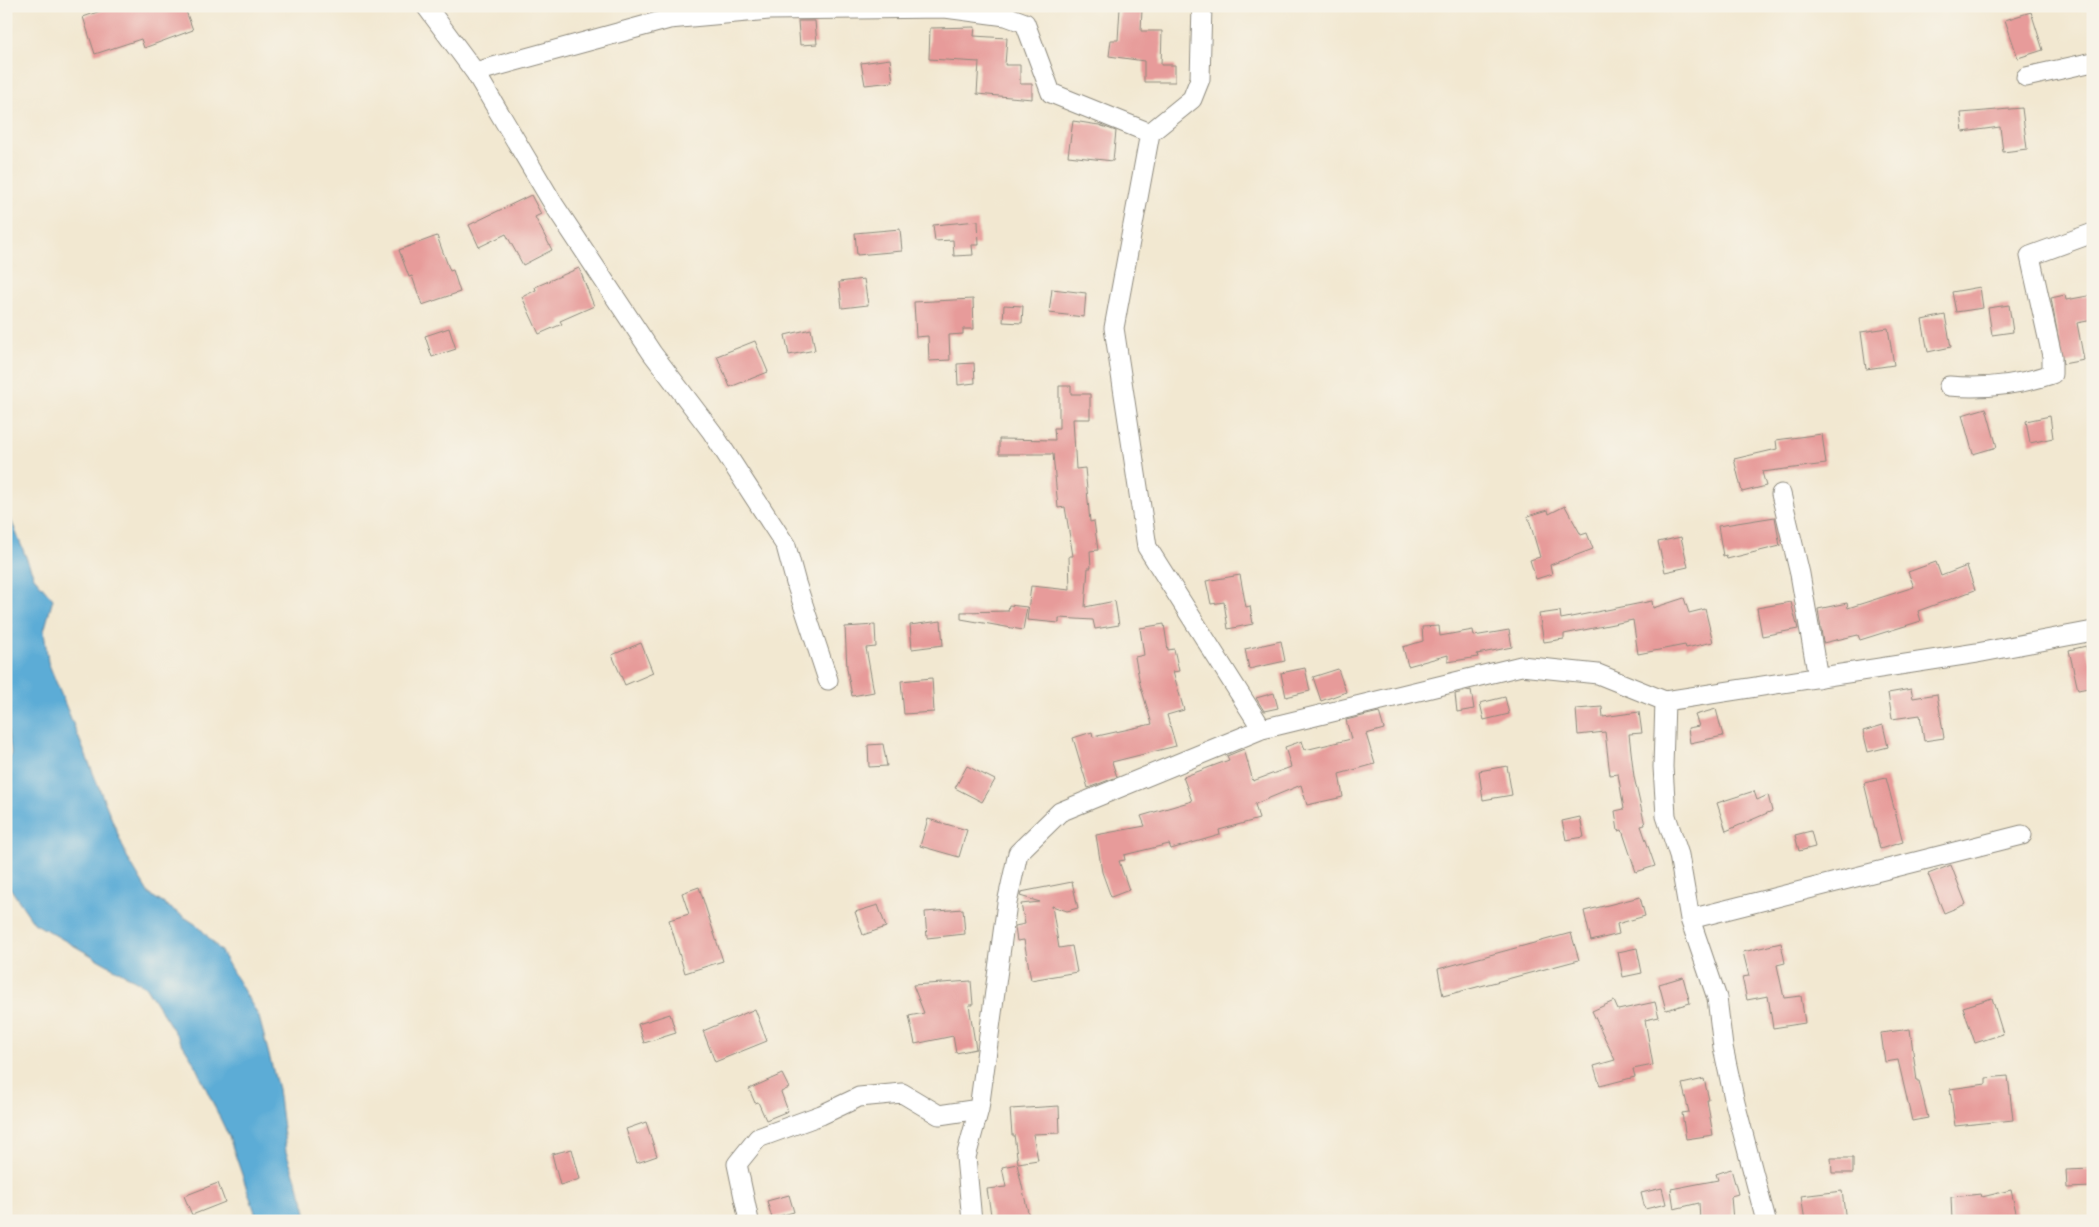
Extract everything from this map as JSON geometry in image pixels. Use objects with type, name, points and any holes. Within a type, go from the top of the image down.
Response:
[{"type":"street","points":[[426,6],[475,72],[554,205],[652,353],[712,432],[786,546],[796,583],[828,680]]},
{"type":"street","points":[[1202,6],[1200,79],[1192,99],[1150,133],[1114,328],[1147,547],[1262,729]]},
{"type":"street","points":[[475,72],[669,19],[769,10],[945,8],[1006,16],[1025,23],[1051,93],[1150,133]]},
{"type":"street","points":[[2026,77],[2093,62]]},
{"type":"street","points":[[1949,386],[1965,387],[2027,382],[2052,374],[2052,356],[2030,256],[2093,233]]},
{"type":"street","points":[[1781,494],[1800,574],[1818,678]]},
{"type":"street","points":[[972,1221],[966,1157],[979,1109],[1007,903],[1018,853],[1060,812],[1262,729],[1521,666],[1598,674],[1665,701],[1977,653],[2093,630]]},
{"type":"street","points":[[1665,701],[1663,767],[1666,816],[1679,855],[1690,920],[1717,998],[1723,1047],[1735,1103],[1766,1221]]},
{"type":"street","points":[[1690,920],[2022,835]]},
{"type":"street","points":[[749,1221],[737,1164],[758,1138],[821,1115],[859,1097],[902,1093],[939,1115],[979,1109]]},
{"type":"water","points":[[6,514],[11,520],[34,577],[53,599],[44,631],[48,662],[128,859],[149,894],[198,926],[220,950],[259,1017],[278,1089],[286,1152],[303,1199],[308,1221],[258,1221],[229,1137],[192,1059],[145,986],[34,923],[6,882],[6,771],[11,753],[6,718]]},
{"type":"building","points":[[115,6],[184,6],[193,30],[144,48],[141,39],[95,54],[83,17]]},
{"type":"building","points":[[1120,8],[1142,9],[1141,31],[1162,31],[1161,65],[1175,65],[1175,82],[1144,82],[1144,61],[1109,56],[1111,40],[1118,40]]},
{"type":"building","points":[[2031,12],[2043,50],[2018,58],[2005,20]]},
{"type":"building","points":[[798,21],[815,21],[817,44],[800,45]]},
{"type":"building","points":[[975,27],[974,36],[1007,38],[1005,65],[1020,65],[1020,84],[1032,84],[1032,99],[977,94],[979,62],[929,59],[930,28]]},
{"type":"building","points":[[890,59],[893,82],[865,85],[861,63]]},
{"type":"building","points":[[2022,108],[2027,149],[2003,152],[2000,127],[1963,132],[1961,113]]},
{"type":"building","points":[[1073,121],[1099,125],[1116,131],[1113,161],[1068,156]]},
{"type":"building","points":[[531,195],[541,214],[535,217],[552,250],[523,265],[506,234],[479,247],[469,225]]},
{"type":"building","points":[[978,221],[979,245],[972,245],[973,255],[954,256],[953,240],[935,241],[933,225]]},
{"type":"building","points":[[900,229],[902,251],[857,255],[855,233]]},
{"type":"building","points":[[437,236],[450,271],[453,270],[460,292],[422,305],[412,276],[409,277],[399,250]]},
{"type":"building","points":[[579,268],[594,306],[560,321],[562,324],[539,334],[522,297],[536,290],[535,287]]},
{"type":"building","points":[[864,279],[868,305],[842,308],[839,282]]},
{"type":"building","points":[[1980,287],[1983,308],[1956,312],[1952,292]]},
{"type":"building","points":[[1052,289],[1086,293],[1084,317],[1049,313]]},
{"type":"building","points":[[2065,295],[2066,300],[2093,295],[2093,320],[2077,323],[2084,360],[2063,364],[2051,298]]},
{"type":"building","points":[[973,299],[974,329],[963,329],[963,334],[949,335],[950,360],[929,361],[928,336],[916,337],[914,302]]},
{"type":"building","points":[[1004,305],[1023,306],[1022,323],[1003,322]]},
{"type":"building","points":[[2009,305],[2013,332],[1992,335],[1988,308]]},
{"type":"building","points":[[1945,315],[1951,347],[1928,352],[1922,320]]},
{"type":"building","points":[[449,328],[456,349],[432,357],[425,336]]},
{"type":"building","points":[[1888,328],[1894,365],[1866,369],[1861,332]]},
{"type":"building","points":[[811,329],[815,350],[789,355],[785,335]]},
{"type":"building","points":[[755,341],[768,372],[730,387],[717,356]]},
{"type":"building","points":[[974,363],[975,383],[958,385],[957,364]]},
{"type":"building","points":[[1059,386],[1071,386],[1071,394],[1090,394],[1090,419],[1073,419],[1076,469],[1085,468],[1090,522],[1094,521],[1098,550],[1090,551],[1091,568],[1088,568],[1085,607],[1115,601],[1119,625],[1095,629],[1093,620],[1059,618],[1059,623],[1027,620],[1031,586],[1070,590],[1069,556],[1073,556],[1065,507],[1058,508],[1053,454],[999,454],[999,439],[1055,440],[1054,428],[1059,428]]},
{"type":"building","points":[[1986,408],[1997,447],[1973,454],[1962,415]]},
{"type":"building","points":[[2050,416],[2053,438],[2030,443],[2026,421]]},
{"type":"building","points":[[1822,434],[1826,464],[1762,472],[1766,486],[1742,492],[1734,459],[1777,449],[1776,440]]},
{"type":"building","points":[[1565,506],[1581,535],[1587,533],[1593,549],[1550,565],[1552,574],[1536,579],[1530,560],[1540,557],[1528,516],[1548,510],[1549,514]]},
{"type":"building","points":[[1775,517],[1780,546],[1727,559],[1726,555],[1723,556],[1718,526]]},
{"type":"building","points":[[1681,537],[1688,567],[1665,572],[1658,542]]},
{"type":"building","points":[[1936,562],[1941,576],[1967,566],[1975,590],[1918,611],[1921,621],[1860,640],[1858,635],[1823,643],[1818,609],[1847,603],[1848,608],[1914,587],[1908,572]]},
{"type":"building","points":[[1240,575],[1246,607],[1250,606],[1253,624],[1228,629],[1224,602],[1211,604],[1206,581]]},
{"type":"building","points":[[1684,598],[1689,613],[1705,609],[1713,642],[1686,648],[1685,645],[1638,654],[1633,620],[1564,634],[1564,639],[1544,642],[1539,614],[1560,611],[1561,619],[1652,601],[1653,608]]},
{"type":"building","points":[[1791,602],[1798,629],[1762,636],[1757,608]]},
{"type":"building","points":[[1009,605],[1027,607],[1023,630],[961,619],[961,612],[1008,611]]},
{"type":"building","points":[[941,621],[943,645],[912,649],[910,625]]},
{"type":"building","points":[[1164,624],[1168,650],[1174,649],[1179,671],[1173,672],[1184,710],[1167,715],[1176,746],[1112,762],[1117,777],[1088,788],[1073,738],[1092,732],[1093,737],[1152,724],[1140,684],[1135,657],[1144,655],[1140,628]]},
{"type":"building","points":[[875,625],[876,647],[866,648],[874,692],[852,696],[847,669],[845,627]]},
{"type":"building","points":[[1439,626],[1440,636],[1473,630],[1474,636],[1509,630],[1512,647],[1477,654],[1478,657],[1448,662],[1448,655],[1408,666],[1403,647],[1423,641],[1422,627]]},
{"type":"building","points":[[1281,641],[1285,661],[1249,669],[1245,649]]},
{"type":"building","points":[[641,643],[653,673],[625,685],[612,655]]},
{"type":"building","points":[[2086,646],[2090,662],[2093,662],[2093,687],[2078,690],[2069,650]]},
{"type":"building","points":[[1305,668],[1310,691],[1286,697],[1281,673]]},
{"type":"building","points":[[1338,669],[1346,692],[1321,701],[1313,677]]},
{"type":"building","points":[[932,678],[934,712],[904,714],[901,681]]},
{"type":"building","points":[[1911,689],[1913,698],[1937,694],[1944,738],[1924,741],[1920,715],[1892,719],[1888,693]]},
{"type":"building","points":[[1471,690],[1474,709],[1457,712],[1455,694]]},
{"type":"building","points":[[1274,693],[1278,708],[1264,711],[1256,698]]},
{"type":"building","points":[[1505,697],[1509,714],[1484,720],[1480,703]]},
{"type":"building","points":[[1602,707],[1603,717],[1639,712],[1642,733],[1629,734],[1634,777],[1645,825],[1641,826],[1655,866],[1636,872],[1622,830],[1618,831],[1615,811],[1624,809],[1618,774],[1610,775],[1605,732],[1578,735],[1576,709]]},
{"type":"building","points":[[1716,709],[1723,736],[1690,743],[1688,728],[1699,726],[1695,715]]},
{"type":"building","points":[[1379,712],[1384,729],[1366,734],[1375,764],[1339,774],[1343,797],[1307,805],[1301,785],[1255,804],[1259,819],[1219,830],[1220,835],[1171,849],[1169,844],[1124,855],[1125,860],[1119,861],[1129,890],[1111,897],[1102,872],[1096,835],[1145,826],[1141,816],[1192,801],[1183,777],[1229,760],[1227,756],[1244,749],[1253,781],[1291,767],[1285,747],[1302,741],[1305,750],[1351,739],[1346,720]]},
{"type":"building","points":[[1883,725],[1888,747],[1868,752],[1863,731]]},
{"type":"building","points":[[883,744],[887,766],[869,767],[868,745]]},
{"type":"building","points":[[967,766],[995,780],[982,802],[955,788]]},
{"type":"building","points":[[1507,766],[1512,795],[1483,800],[1479,771]]},
{"type":"building","points":[[1886,778],[1903,842],[1880,849],[1864,783]]},
{"type":"building","points":[[1754,791],[1757,800],[1768,795],[1772,811],[1726,831],[1717,803]]},
{"type":"building","points":[[1580,817],[1584,837],[1566,840],[1562,821]]},
{"type":"building","points":[[928,819],[967,830],[959,857],[920,846]]},
{"type":"building","points":[[1811,831],[1815,847],[1799,851],[1795,835]]},
{"type":"building","points":[[1951,865],[1966,904],[1944,913],[1928,874]]},
{"type":"building","points":[[1072,882],[1078,908],[1067,911],[1052,906],[1059,948],[1072,946],[1077,972],[1031,980],[1024,940],[1017,941],[1015,926],[1025,924],[1021,904],[1040,902],[1020,896],[1021,892]]},
{"type":"building","points":[[699,887],[723,961],[685,973],[669,920],[689,914],[682,893]]},
{"type":"building","points":[[1640,897],[1645,916],[1617,924],[1619,934],[1591,941],[1584,911]]},
{"type":"building","points":[[878,905],[886,927],[863,935],[855,912]]},
{"type":"building","points":[[963,909],[965,934],[927,938],[925,912]]},
{"type":"building","points":[[1571,933],[1579,960],[1443,996],[1438,969]]},
{"type":"building","points":[[1781,943],[1785,963],[1777,965],[1784,998],[1801,996],[1805,1023],[1773,1028],[1768,996],[1747,1000],[1742,977],[1749,976],[1743,952]]},
{"type":"building","points":[[1637,948],[1642,973],[1623,977],[1618,952]]},
{"type":"building","points":[[1683,977],[1690,1003],[1666,1010],[1659,984]]},
{"type":"building","points":[[971,981],[973,1005],[969,1005],[976,1049],[956,1053],[953,1036],[915,1044],[909,1016],[924,1013],[913,985]]},
{"type":"building","points":[[1992,998],[2003,1034],[1975,1043],[1963,1007]]},
{"type":"building","points":[[1614,1001],[1618,1010],[1655,1002],[1659,1017],[1645,1020],[1653,1065],[1633,1069],[1635,1077],[1600,1086],[1594,1066],[1615,1060],[1592,1011]]},
{"type":"building","points":[[755,1009],[767,1041],[715,1062],[703,1031]]},
{"type":"building","points":[[670,1014],[676,1033],[644,1043],[638,1024]]},
{"type":"building","points":[[1910,1029],[1917,1081],[1919,1081],[1928,1118],[1912,1121],[1898,1060],[1885,1062],[1881,1033]]},
{"type":"building","points":[[782,1074],[789,1088],[781,1092],[788,1111],[766,1120],[758,1102],[755,1103],[749,1089]]},
{"type":"building","points":[[2008,1076],[2013,1120],[1955,1126],[1950,1089],[1986,1084],[1986,1078]]},
{"type":"building","points":[[1704,1079],[1709,1100],[1707,1100],[1713,1135],[1686,1139],[1682,1113],[1689,1112],[1682,1084]]},
{"type":"building","points":[[1059,1106],[1060,1133],[1033,1134],[1038,1160],[1018,1163],[1014,1135],[1012,1135],[1010,1109]]},
{"type":"building","points":[[646,1122],[657,1156],[637,1163],[626,1129]]},
{"type":"building","points":[[572,1149],[580,1179],[560,1185],[552,1154]]},
{"type":"building","points":[[1831,1158],[1853,1158],[1853,1173],[1832,1173]]},
{"type":"building","points":[[1017,1164],[1030,1221],[992,1221],[987,1189],[1006,1187],[1002,1167]]},
{"type":"building","points":[[1731,1169],[1738,1194],[1731,1196],[1733,1221],[1700,1221],[1699,1203],[1674,1209],[1671,1189],[1718,1180],[1716,1174]]},
{"type":"building","points":[[2093,1169],[2093,1187],[2067,1188],[2066,1170]]},
{"type":"building","points":[[218,1183],[225,1202],[192,1215],[184,1196]]},
{"type":"building","points":[[1662,1188],[1666,1204],[1645,1209],[1641,1193]]},
{"type":"building","points":[[2011,1190],[2018,1221],[1952,1221],[1951,1197],[1981,1194],[1982,1197]]},
{"type":"building","points":[[1842,1191],[1846,1221],[1805,1221],[1801,1196]]},
{"type":"building","points":[[789,1195],[794,1212],[772,1218],[767,1201]]}]
